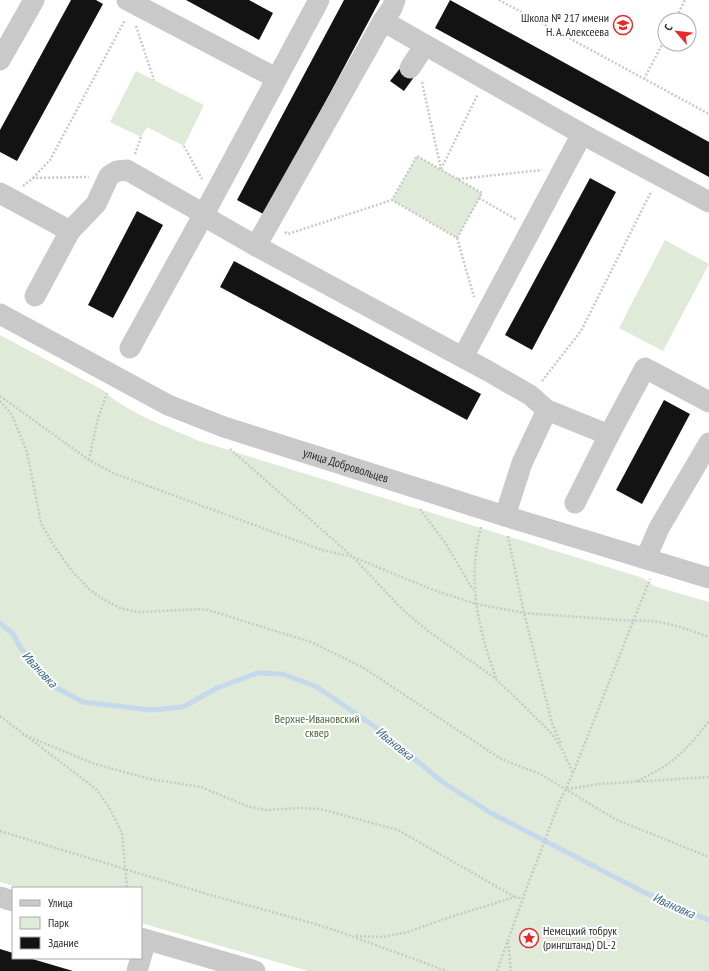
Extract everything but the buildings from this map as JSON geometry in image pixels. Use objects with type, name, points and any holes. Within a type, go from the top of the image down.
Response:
[{"type":"street","points":[[0,60],[34,0]]},
{"type":"street","points":[[130,348],[319,0]]},
{"type":"street","points":[[256,246],[383,21],[392,8],[395,0]]},
{"type":"street","points":[[127,8],[276,78]]},
{"type":"street","points":[[383,21],[418,57],[485,80],[709,202]]},
{"type":"street","points":[[463,357],[582,134]]},
{"type":"street","points":[[35,296],[70,231],[96,204],[109,176],[117,171],[127,170],[256,246],[463,357],[530,395],[547,410],[610,435]]},
{"type":"street","points":[[0,193],[70,231]]},
{"type":"street","name":"улица Добровольцев","points":[[0,314],[168,404],[217,424],[506,523],[649,566],[709,578]]},
{"type":"street","points":[[575,503],[645,368],[709,402]]},
{"type":"street","points":[[506,523],[522,463],[547,410]]},
{"type":"street","points":[[649,566],[659,528],[709,443]]},
{"type":"street","points":[[0,898],[12,901]]},
{"type":"street","points":[[144,939],[255,971]]},
{"type":"street","points":[[137,971],[140,959]]},
{"type":"path","points":[[499,0],[709,114]]},
{"type":"path","points":[[679,12],[685,0]]},
{"type":"path","points":[[26,183],[33,178],[50,160],[127,8]]},
{"type":"path","points":[[135,20],[154,80]]},
{"type":"path","points":[[644,79],[658,52]]},
{"type":"path","points":[[418,57],[441,169]]},
{"type":"path","points":[[441,169],[485,80]]},
{"type":"path","points":[[134,155],[142,137]]},
{"type":"path","points":[[184,146],[202,179]]},
{"type":"path","points":[[268,223],[288,234],[392,200],[417,156],[482,193],[457,238]]},
{"type":"path","points":[[458,179],[564,168]]},
{"type":"path","points":[[530,395],[581,331],[659,176]]},
{"type":"path","points":[[33,178],[89,177]]},
{"type":"path","points":[[479,198],[532,229]]},
{"type":"path","points":[[392,200],[457,238],[481,322]]},
{"type":"path","points":[[89,460],[98,422],[109,388]]},
{"type":"path","points":[[0,396],[89,460],[113,473],[322,550],[353,557],[431,589],[476,604],[524,612],[665,622],[709,637]]},
{"type":"path","points":[[0,401],[12,415],[22,435],[32,474],[37,509],[41,523],[54,546],[72,571],[90,590],[120,608],[138,612],[205,609],[311,642],[364,668],[501,759],[540,774],[615,819],[709,857]]},
{"type":"path","points":[[227,446],[353,557],[402,609],[428,631],[497,681],[536,717],[562,749]]},
{"type":"path","points":[[418,506],[446,544],[474,592]]},
{"type":"path","points":[[482,522],[474,567],[474,592],[487,654],[497,681]]},
{"type":"path","points":[[506,523],[524,612],[552,723],[573,773]]},
{"type":"path","points":[[497,971],[526,888],[559,803],[573,773],[634,621],[649,566]]},
{"type":"path","points":[[0,716],[96,789],[109,807],[122,833],[127,887]]},
{"type":"path","points":[[636,782],[661,770],[680,756],[709,721]]},
{"type":"path","points":[[22,734],[95,764],[150,779],[201,787],[247,806],[265,810],[301,808],[320,810],[398,830],[515,897],[522,899]]},
{"type":"path","points":[[566,789],[600,784],[709,776]]},
{"type":"path","points":[[0,831],[353,936],[389,951],[448,971]]},
{"type":"path","points":[[353,936],[382,936],[408,932],[515,897]]},
{"type":"path","points":[[508,939],[511,971]]},
{"type":"green space","points":[[136,71],[204,105],[184,146],[147,127],[141,137],[110,122]]},
{"type":"green space","points":[[417,156],[482,193],[457,238],[392,200]]},
{"type":"green space","points":[[665,240],[709,264],[663,351],[619,328]]},
{"type":"green space","name":"Верхне-Ивановский сквер","points":[[0,335],[103,390],[112,398],[135,412],[199,441],[643,578],[654,586],[709,602],[709,971],[308,971],[142,923],[142,887],[17,887],[0,882]]},
{"type":"waterway","name":"Ивановка","points":[[0,623],[13,634],[20,647],[42,675],[57,688],[83,702],[151,710],[183,707],[217,688],[257,673],[283,674],[317,687],[374,726],[444,783],[491,813],[665,903],[709,920]]},
{"type":"place","name":"Школа № 217 имени Н. А. Алексеева","points":[[623,25]]},
{"type":"place","name":"Немецкий тобрук (рингштанд) DL-2","points":[[529,938]]}]
